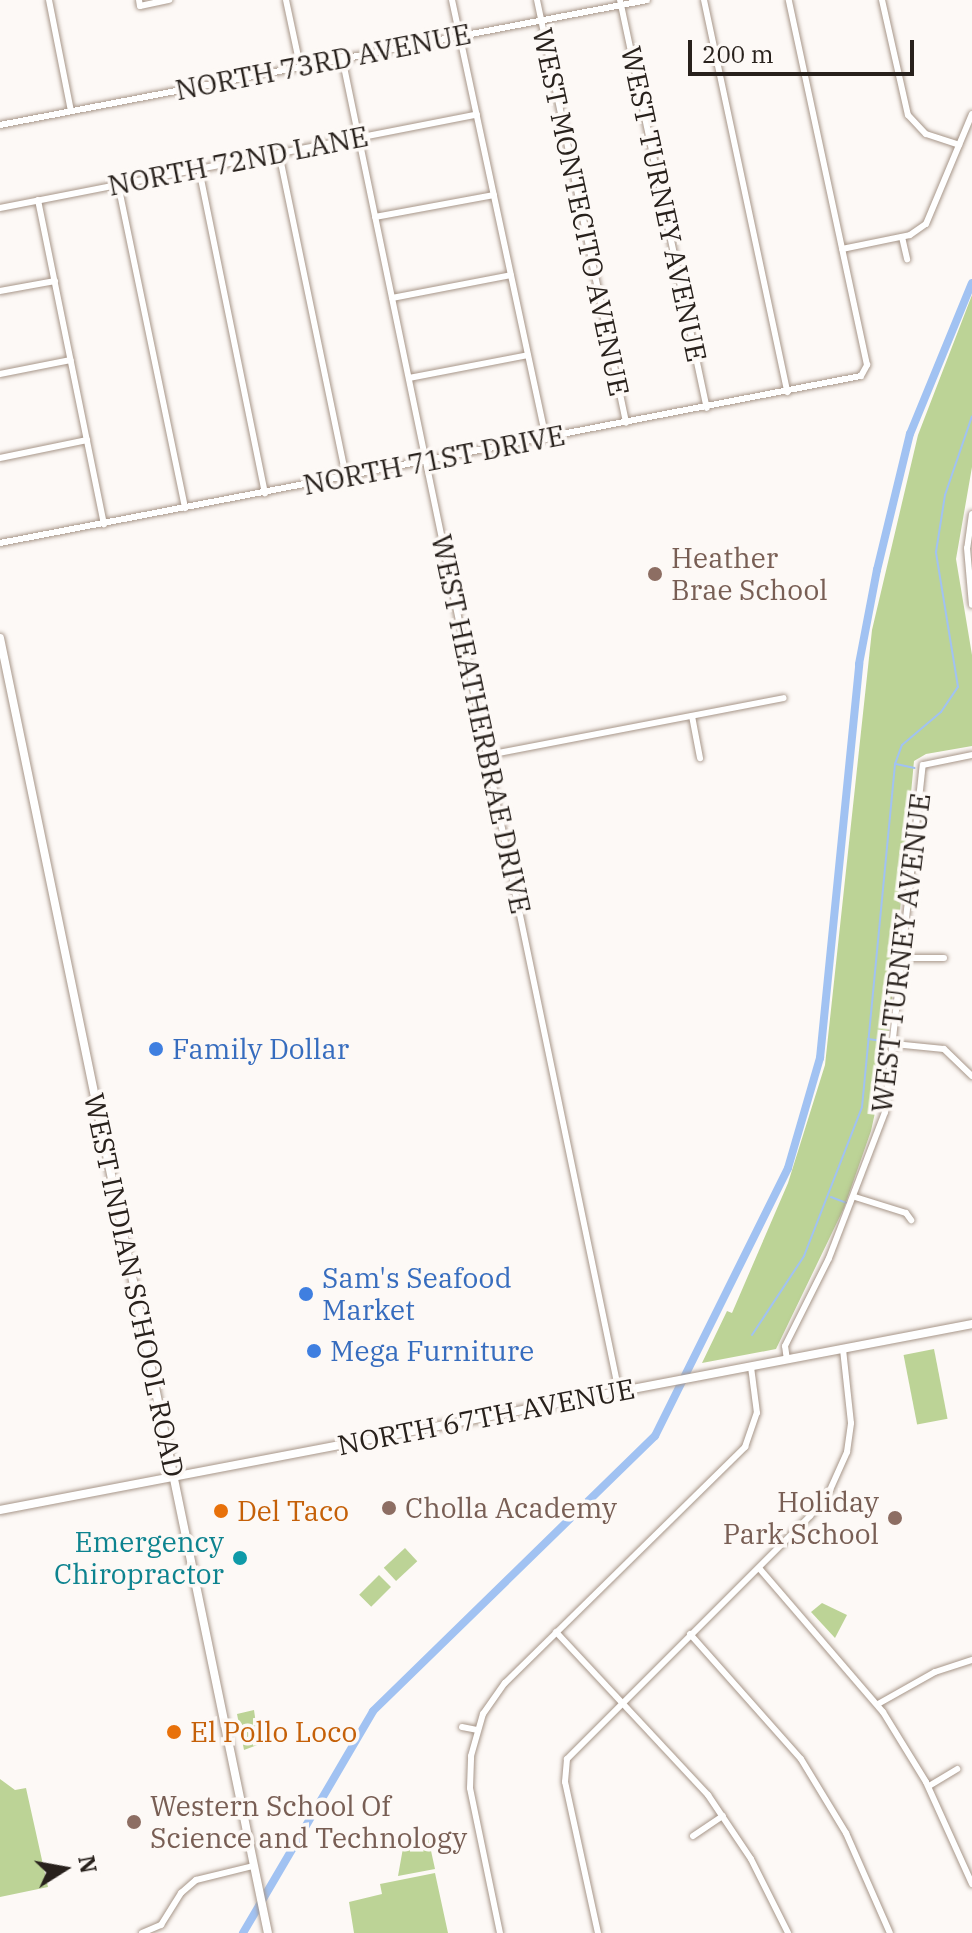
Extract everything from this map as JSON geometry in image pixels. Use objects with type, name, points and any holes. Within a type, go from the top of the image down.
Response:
[{"type":"main road","name":"WEST INDIAN SCHOOL ROAD","points":[[0,638],[268,1933]]},
{"type":"main road","name":"NORTH 67TH AVENUE","points":[[0,1510],[972,1324]]},
{"type":"street","points":[[49,0],[71,111]]},
{"type":"street","points":[[139,0],[140,6],[169,0]]},
{"type":"street","points":[[286,0],[300,66]]},
{"type":"street","points":[[452,0],[546,439]]},
{"type":"street","name":"WEST MONTECITO AVENUE","points":[[537,0],[626,423]]},
{"type":"street","name":"NORTH 73RD AVENUE","points":[[0,125],[647,0]]},
{"type":"street","points":[[704,0],[787,392]]},
{"type":"street","points":[[789,0],[842,249],[902,237],[919,230],[933,215],[972,114]]},
{"type":"street","points":[[882,0],[908,115],[926,134],[959,145]]},
{"type":"street","name":"WEST TURNEY AVENUE","points":[[620,3],[707,408]]},
{"type":"street","name":"WEST HEATHERBRAE DRIVE","points":[[342,57],[619,1392]]},
{"type":"street","name":"NORTH 72ND LANE","points":[[0,208],[477,114]]},
{"type":"street","points":[[279,153],[346,477]]},
{"type":"street","points":[[199,169],[265,493]]},
{"type":"street","points":[[118,184],[185,508]]},
{"type":"street","points":[[375,217],[494,195]]},
{"type":"street","points":[[38,200],[104,524]]},
{"type":"street","points":[[902,237],[907,259]]},
{"type":"street","name":"NORTH 71ST DRIVE","points":[[0,543],[707,408],[866,372],[842,249]]},
{"type":"street","points":[[392,298],[511,275]]},
{"type":"street","points":[[0,291],[55,281]]},
{"type":"street","points":[[409,378],[528,355]]},
{"type":"street","points":[[0,374],[71,360]]},
{"type":"street","points":[[0,458],[87,440]]},
{"type":"street","points":[[972,514],[969,548],[972,605]]},
{"type":"street","points":[[488,755],[784,698]]},
{"type":"street","points":[[692,716],[700,758]]},
{"type":"street","name":"WEST TURNEY AVENUE","points":[[787,1360],[785,1346],[855,1197],[885,1112],[923,765],[972,755]]},
{"type":"street","points":[[901,958],[944,958]]},
{"type":"street","points":[[894,1044],[944,1049],[972,1076]]},
{"type":"street","points":[[855,1197],[906,1213],[911,1220]]},
{"type":"street","points":[[598,1933],[564,1771],[572,1751],[821,1504],[843,1463],[851,1399],[843,1349]]},
{"type":"street","points":[[500,1933],[470,1788],[477,1730],[491,1700],[745,1447],[757,1413],[751,1367]]},
{"type":"street","points":[[759,1568],[878,1704],[929,1786],[972,1884]]},
{"type":"street","points":[[556,1632],[676,1756],[723,1816],[788,1933]]},
{"type":"street","points":[[690,1634],[801,1759],[846,1833],[890,1933]]},
{"type":"street","points":[[878,1704],[935,1672],[972,1660]]},
{"type":"street","points":[[462,1727],[477,1730]]},
{"type":"street","points":[[929,1786],[957,1769]]},
{"type":"street","points":[[693,1836],[723,1816]]},
{"type":"street","points":[[142,1933],[161,1925],[181,1893],[196,1880],[253,1866]]},
{"type":"green space","points":[[972,295],[972,467],[956,559],[972,655],[972,746],[926,754],[914,761],[886,1062],[871,1131],[844,1208],[776,1349],[702,1363],[727,1311],[732,1313],[788,1183],[825,1065],[872,630],[918,435]]},
{"type":"green space","points":[[934,1349],[948,1419],[917,1425],[904,1355]]},
{"type":"green space","points":[[405,1548],[417,1561],[396,1581],[384,1568]]},
{"type":"green space","points":[[379,1575],[391,1587],[371,1607],[359,1595]]},
{"type":"green space","points":[[822,1603],[847,1615],[835,1638],[811,1612]]},
{"type":"green space","points":[[254,1710],[258,1738],[270,1731],[271,1740],[244,1750],[237,1714]]},
{"type":"green space","points":[[0,1779],[15,1790],[26,1788],[48,1887],[0,1897]]},
{"type":"green space","points":[[428,1837],[435,1869],[398,1876],[403,1848],[398,1845]]},
{"type":"green space","points":[[435,1873],[448,1933],[354,1933],[349,1902],[382,1894],[380,1884]]},
{"type":"waterway","points":[[243,1933],[373,1711],[655,1436],[788,1168],[820,1058],[859,664],[877,570],[910,434],[972,283]]},
{"type":"waterway","points":[[752,1335],[804,1256],[862,1107],[895,764],[902,745],[941,712],[958,687],[936,552],[945,495],[972,416]]},
{"type":"waterway","points":[[896,764],[915,768]]},
{"type":"waterway","points":[[868,1039],[889,1042]]},
{"type":"waterway","points":[[831,1197],[847,1203]]},
{"type":"place","name":"Heather Brae School","points":[[655,574]]},
{"type":"place","name":"Family Dollar","points":[[156,1049]]},
{"type":"place","name":"Sam's Seafood Market","points":[[306,1294]]},
{"type":"place","name":"Mega Furniture","points":[[314,1351]]},
{"type":"place","name":"Cholla Academy","points":[[389,1508]]},
{"type":"place","name":"Del Taco","points":[[221,1511]]},
{"type":"place","name":"Holiday Park School","points":[[895,1518]]},
{"type":"place","name":"Emergency Chiropractor","points":[[240,1558]]},
{"type":"place","name":"El Pollo Loco","points":[[174,1732]]},
{"type":"place","name":"Western School Of Science and Technology","points":[[134,1822]]}]
